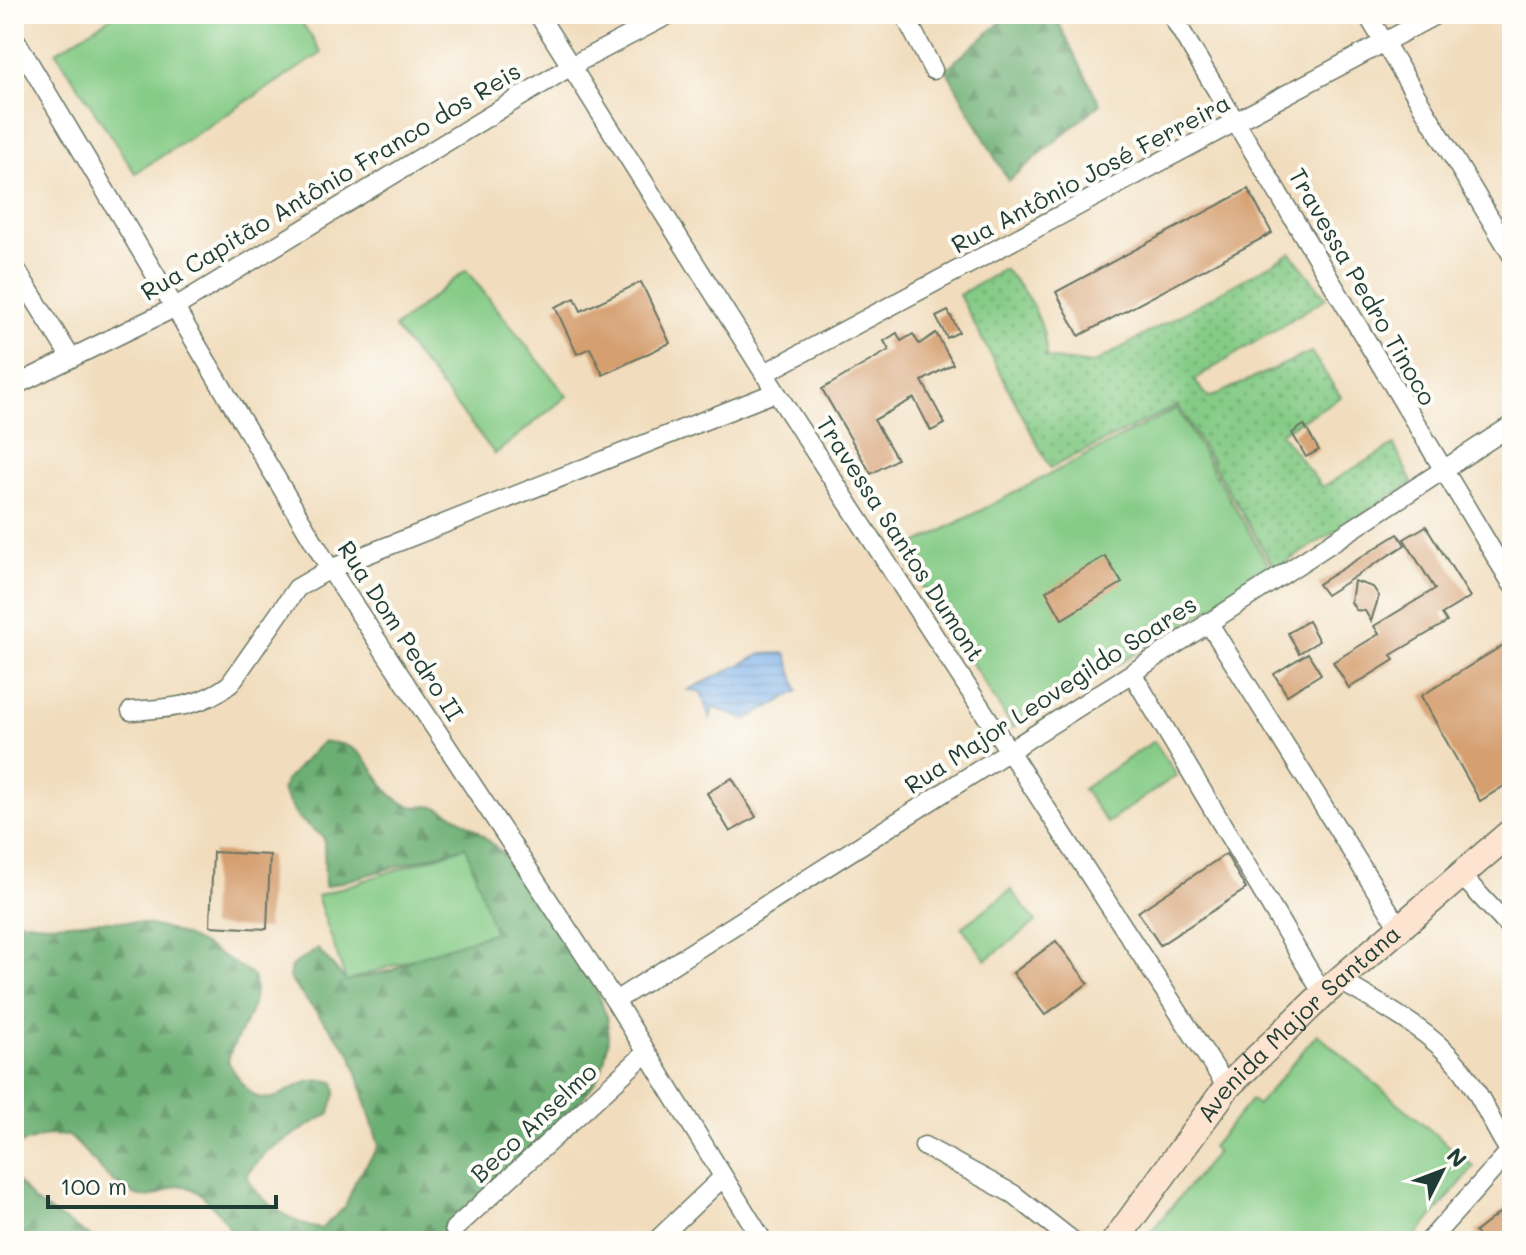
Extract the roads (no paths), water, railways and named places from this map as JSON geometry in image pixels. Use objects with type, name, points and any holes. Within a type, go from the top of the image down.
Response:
[{"type":"street","name":"Travessa Santos Dumont","points":[[538,14],[776,392],[1227,1087]]},
{"type":"street","name":"Rua Capitão Antônio Franco dos Reis","points":[[14,386],[174,308],[571,66],[670,14]]},
{"type":"street","points":[[904,14],[933,70]]},
{"type":"street","name":"Travessa Pedro Tinoco","points":[[1171,14],[1441,470],[1512,584]]},
{"type":"street","points":[[1367,14],[1512,255]]},
{"type":"street","name":"Rua Antônio José Ferreira","points":[[765,373],[1437,14]]},
{"type":"street","name":"Rua Dom Pedro II","points":[[14,37],[330,569],[615,1001],[763,1241]]},
{"type":"street","points":[[14,266],[71,358]]},
{"type":"street","points":[[131,711],[188,706],[217,694],[230,684],[297,588],[330,569],[776,392]]},
{"type":"street","name":"Rua Major Leovegildo Soares","points":[[615,1001],[1132,673],[1512,425]]},
{"type":"street","points":[[1208,622],[1399,927]]},
{"type":"street","points":[[1132,673],[1331,987],[1437,1043],[1460,1067],[1493,1118],[1511,1154],[1429,1241]]},
{"type":"street","name":"Avenida Major Santana","points":[[1116,1240],[1227,1087],[1331,987],[1512,831]]},
{"type":"street","points":[[1460,874],[1512,930]]},
{"type":"street","name":"Beco Anselmo","points":[[454,1229],[646,1053]]},
{"type":"street","points":[[924,1146],[1013,1194],[1073,1241]]},
{"type":"street","points":[[656,1241],[722,1178]]},
{"type":"water","points":[[786,653],[798,691],[746,720],[713,707],[710,719],[701,692],[688,690],[762,654]]}]
